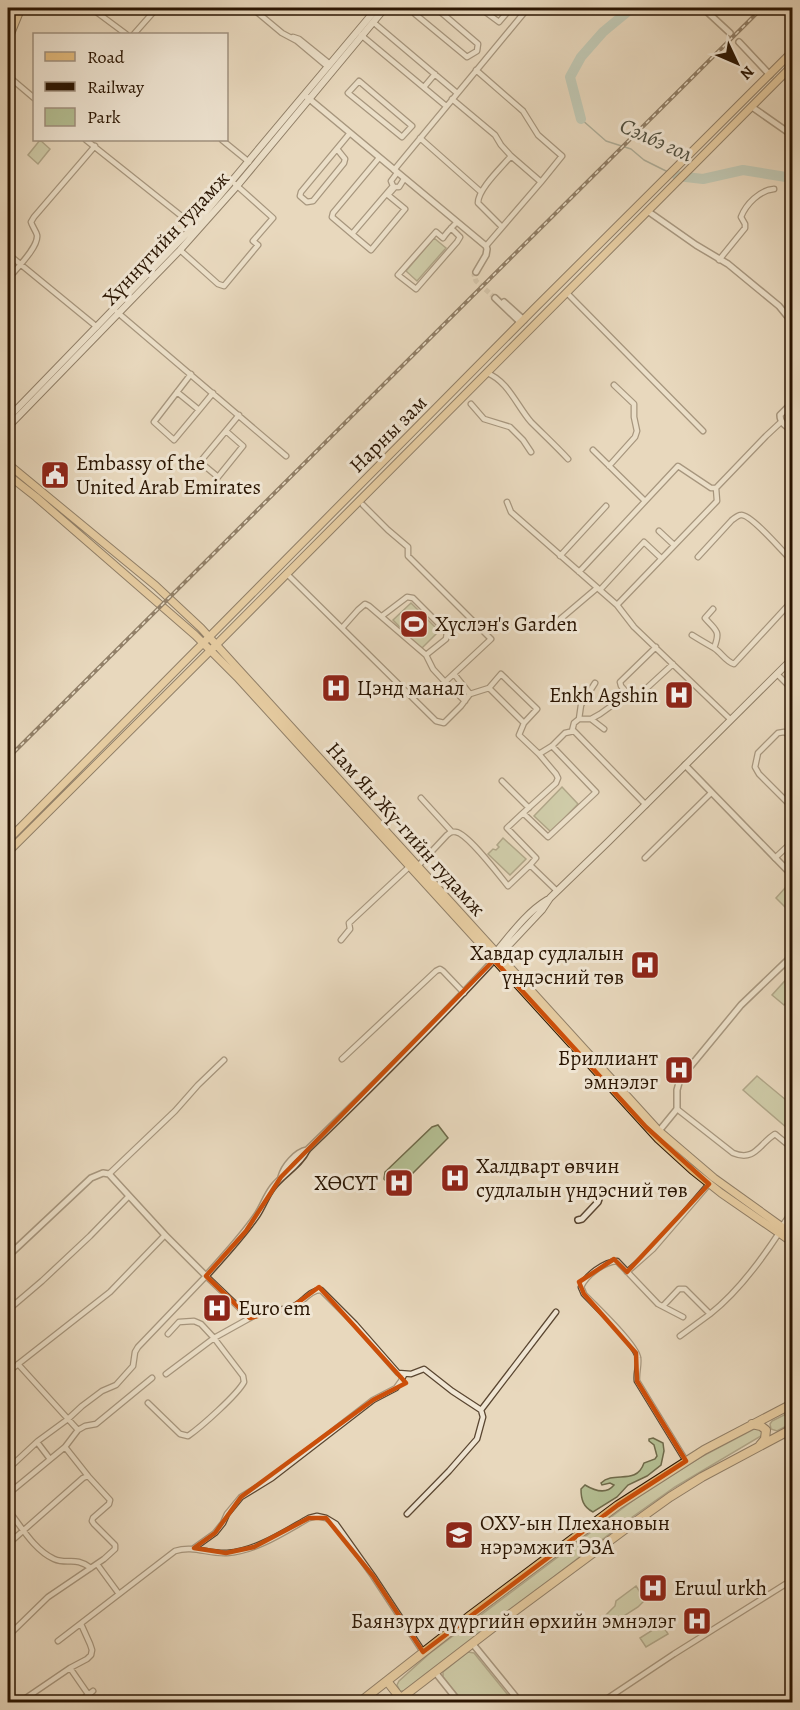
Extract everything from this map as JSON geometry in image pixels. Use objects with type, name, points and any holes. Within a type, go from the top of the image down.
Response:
[{"type":"highway","points":[[360,1702],[608,1512],[686,1461],[792,1404]]},
{"type":"highway","points":[[775,1413],[769,1421],[768,1428],[774,1433],[783,1434]]},
{"type":"highway","points":[[751,1425],[761,1426],[766,1432],[764,1441],[757,1448]]},
{"type":"highway","points":[[387,1681],[399,1701],[670,1497],[702,1477],[792,1429]]},
{"type":"main road","points":[[8,18],[12,8]]},
{"type":"main road","points":[[8,40],[21,8]]},
{"type":"main road","name":"Хүннүгийн гудамж","points":[[8,418],[97,327],[180,250],[359,34],[377,8]]},
{"type":"main road","name":"Хүннүгийн гудамж","points":[[8,427],[235,184],[249,162],[307,97],[329,66],[385,8]]},
{"type":"main road","name":"Нарны зам","points":[[8,840],[792,52]]},
{"type":"main road","name":"Нарны зам","points":[[8,852],[667,194],[792,66]]},
{"type":"main road","points":[[556,287],[559,292],[566,294]]},
{"type":"main road","name":"Нам Ян Жү-гийн гудамж","points":[[8,464],[156,586],[209,637],[418,866],[652,1133],[709,1184],[781,1230],[792,1234]]},
{"type":"main road","points":[[372,474],[374,479],[379,481]]},
{"type":"main road","name":"Нам Ян Жү-гийн гудамж","points":[[8,475],[162,606],[203,644],[237,678],[409,867],[496,956],[659,1131],[714,1178],[781,1230],[792,1242]]},
{"type":"main road","points":[[496,956],[542,910],[550,898],[792,659]]},
{"type":"main road","points":[[20,827],[26,833]]},
{"type":"street","points":[[91,8],[125,33]]},
{"type":"street","points":[[135,33],[156,8]]},
{"type":"street","points":[[252,8],[282,33],[299,39],[329,66]]},
{"type":"street","points":[[420,8],[415,14],[467,57],[477,51]]},
{"type":"street","points":[[436,8],[478,44],[477,51]]},
{"type":"street","points":[[480,8],[499,22],[509,8]]},
{"type":"street","points":[[352,234],[393,186],[391,181],[395,172],[418,140],[528,8]]},
{"type":"street","points":[[703,8],[730,33]]},
{"type":"street","points":[[504,16],[514,24]]},
{"type":"street","points":[[373,22],[457,93]]},
{"type":"street","points":[[359,34],[446,106]]},
{"type":"street","points":[[739,42],[770,75]]},
{"type":"street","points":[[477,51],[486,58]]},
{"type":"street","points":[[476,70],[523,111],[538,135],[562,156],[486,246]]},
{"type":"street","points":[[424,87],[435,74]]},
{"type":"street","points":[[8,76],[33,97]]},
{"type":"street","points":[[359,81],[412,126],[407,132],[402,137],[348,93],[359,81]]},
{"type":"street","points":[[307,97],[486,246],[486,255],[476,272]]},
{"type":"street","points":[[452,99],[495,135],[511,156],[542,182]]},
{"type":"street","points":[[752,107],[792,135]]},
{"type":"street","points":[[407,132],[481,192]]},
{"type":"street","points":[[337,149],[345,159],[344,163],[313,201],[303,200],[300,196],[301,192],[350,133]]},
{"type":"street","points":[[87,141],[194,226]]},
{"type":"street","points":[[223,141],[249,162]]},
{"type":"street","points":[[8,279],[37,241],[37,234],[31,222],[34,217],[94,146]]},
{"type":"street","points":[[502,227],[477,201],[481,192],[511,156]]},
{"type":"street","points":[[379,158],[332,217],[371,250],[405,209],[388,195],[395,187],[399,187],[404,179]]},
{"type":"street","points":[[180,250],[218,284],[224,286],[258,245],[253,241],[273,218],[235,184]]},
{"type":"street","points":[[719,260],[745,228],[741,217],[743,211],[761,192],[774,189]]},
{"type":"street","points":[[649,212],[687,240],[728,264],[772,301],[792,322]]},
{"type":"street","points":[[451,228],[460,237],[416,290],[398,275],[436,232],[443,238],[451,228],[457,222]]},
{"type":"street","points":[[8,254],[97,327]]},
{"type":"street","points":[[566,294],[589,313],[703,431]]},
{"type":"street","points":[[497,298],[522,321]]},
{"type":"street","points":[[116,311],[286,456]]},
{"type":"street","points":[[487,373],[502,384],[530,420],[568,459]]},
{"type":"street","points":[[191,374],[154,422],[171,439],[174,440],[213,393]]},
{"type":"street","points":[[609,466],[634,439],[637,431],[634,404],[614,385]]},
{"type":"street","points":[[177,392],[199,410]]},
{"type":"street","points":[[792,403],[780,415],[781,422],[792,430]]},
{"type":"street","points":[[471,404],[484,419],[510,427],[531,452]]},
{"type":"street","points":[[226,431],[243,446],[218,477],[200,462],[239,415]]},
{"type":"street","points":[[579,572],[678,466],[711,489],[716,488],[781,422]]},
{"type":"street","points":[[593,450],[645,501]]},
{"type":"street","points":[[617,605],[717,501],[716,488]]},
{"type":"street","points":[[507,502],[511,512],[617,605],[634,627],[730,719]]},
{"type":"street","points":[[363,505],[408,547],[408,556],[491,639],[444,682]]},
{"type":"street","points":[[560,556],[606,506]]},
{"type":"street","points":[[698,557],[732,520],[738,515],[743,515],[761,529],[792,561]]},
{"type":"street","points":[[659,531],[674,545]]},
{"type":"street","points":[[551,627],[598,589],[644,542],[661,558]]},
{"type":"street","points":[[287,574],[436,721],[444,723],[470,694],[489,688],[501,674],[537,709],[524,723],[519,735],[539,754],[558,778],[556,783],[507,828],[536,858],[508,886],[468,839],[459,832],[452,832],[418,866]]},
{"type":"street","points":[[382,616],[406,597],[413,598],[447,632],[446,639],[426,655]]},
{"type":"street","points":[[692,635],[714,648],[729,663],[734,664],[792,601]]},
{"type":"street","points":[[342,628],[365,604],[426,655],[433,669],[444,682],[465,701]]},
{"type":"street","points":[[713,609],[705,618],[717,631],[714,648]]},
{"type":"street","points":[[656,647],[620,682],[630,696],[638,697],[672,664]]},
{"type":"street","points":[[454,674],[470,694]]},
{"type":"street","points":[[777,674],[792,689]]},
{"type":"street","points":[[572,731],[574,723],[579,718],[581,705],[595,683]]},
{"type":"street","points":[[489,688],[524,723]]},
{"type":"street","points":[[579,718],[591,718],[609,709],[621,699]]},
{"type":"street","points":[[591,718],[604,729]]},
{"type":"street","points":[[539,754],[552,746],[565,733],[574,731],[646,805]]},
{"type":"street","points":[[792,736],[784,732],[778,734],[758,753],[755,767],[759,774],[792,807]]},
{"type":"street","points":[[523,813],[548,837],[596,792],[552,746]]},
{"type":"street","points":[[685,765],[792,875]]},
{"type":"street","points":[[502,781],[529,808]]},
{"type":"street","points":[[645,858],[711,793]]},
{"type":"street","points":[[421,798],[452,832]]},
{"type":"street","points":[[775,858],[792,842]]},
{"type":"street","points":[[530,865],[558,891]]},
{"type":"street","points":[[341,940],[350,929],[349,923],[409,867]]},
{"type":"street","points":[[8,1469],[82,1406],[102,1391],[116,1385],[133,1366],[138,1347],[246,1231],[262,1208],[269,1192],[281,1177],[283,1170],[371,1089],[464,993],[496,956]]},
{"type":"street","points":[[659,1131],[677,1109],[677,1090],[680,1079],[741,1005],[792,956]]},
{"type":"street","points":[[342,1059],[436,971],[440,969],[444,971],[464,993]]},
{"type":"street","points":[[109,1174],[224,1060]]},
{"type":"street","points":[[677,1109],[733,1153],[741,1156],[753,1153],[775,1134],[792,1148]]},
{"type":"street","points":[[8,1256],[91,1178],[103,1173],[109,1174],[165,1235],[250,1318]]},
{"type":"street","points":[[627,1272],[653,1250],[709,1184]]},
{"type":"street","points":[[8,1310],[42,1281],[129,1197]]},
{"type":"street","points":[[578,1220],[582,1219],[599,1199]]},
{"type":"street","points":[[681,1336],[724,1303],[766,1252],[792,1212]]},
{"type":"street","points":[[8,1372],[110,1292],[165,1235]]},
{"type":"street","points":[[683,1317],[658,1304],[617,1262],[610,1262],[584,1279],[581,1287],[584,1294],[624,1336],[636,1353],[638,1358],[637,1382],[686,1461]]},
{"type":"street","points":[[663,1306],[682,1288],[710,1314]]},
{"type":"street","points":[[166,1374],[214,1338],[250,1318],[264,1311],[292,1307],[320,1289],[355,1324],[396,1372],[404,1375],[424,1369],[482,1410]]},
{"type":"street","points":[[407,1514],[477,1439],[483,1417],[482,1410],[556,1312]]},
{"type":"street","points":[[148,1402],[180,1434],[186,1437],[242,1387],[244,1379],[201,1324],[194,1321],[179,1322],[168,1334]]},
{"type":"street","points":[[18,1364],[78,1430]]},
{"type":"street","points":[[194,1548],[215,1533],[241,1497],[280,1472],[373,1400],[396,1388],[404,1375]]},
{"type":"street","points":[[8,1494],[65,1447],[78,1430],[96,1424],[152,1378]]},
{"type":"street","points":[[37,1442],[50,1459]]},
{"type":"street","points":[[8,1636],[48,1597],[97,1564],[116,1547],[92,1521],[110,1503],[110,1500],[65,1447]]},
{"type":"street","points":[[8,1544],[88,1476]]},
{"type":"street","points":[[8,1510],[36,1547],[56,1560],[79,1561],[91,1568]]},
{"type":"street","points":[[58,1641],[175,1551],[194,1548],[226,1553],[254,1547],[317,1516],[336,1524],[423,1652]]},
{"type":"street","points":[[97,1564],[119,1594]]},
{"type":"street","points":[[602,1702],[792,1580]]},
{"type":"street","points":[[20,1702],[91,1655],[92,1650],[81,1624]]},
{"type":"street","points":[[472,1644],[519,1702]]},
{"type":"street","points":[[70,1668],[91,1693],[79,1702]]},
{"type":"street","points":[[435,1672],[459,1702]]},
{"type":"highlighted area","points":[[494,960],[646,1127],[709,1184],[627,1272],[614,1259],[579,1282],[584,1294],[636,1353],[637,1381],[686,1461],[618,1505],[423,1652],[373,1576],[326,1518],[309,1518],[254,1547],[226,1553],[194,1548],[215,1533],[241,1497],[373,1400],[406,1383],[319,1287],[292,1307],[250,1318],[206,1276],[246,1231],[281,1177]]},
{"type":"green space","points":[[39,141],[50,149],[38,164],[28,155]]},
{"type":"green space","points":[[434,238],[446,248],[417,281],[406,271]]},
{"type":"green space","points":[[411,603],[439,631],[421,649],[393,620]]},
{"type":"green space","points":[[562,787],[578,804],[551,832],[534,816]]},
{"type":"green space","points":[[503,838],[526,859],[510,875],[488,854],[499,847],[497,845]]},
{"type":"green space","points":[[785,888],[792,894],[791,913],[776,898]]},
{"type":"green space","points":[[792,973],[792,996],[784,1005],[772,995]]},
{"type":"green space","points":[[757,1076],[792,1105],[792,1122],[787,1128],[743,1090]]},
{"type":"green space","points":[[438,1125],[448,1138],[397,1189],[390,1185],[384,1179],[385,1172],[432,1127]]},
{"type":"green space","points":[[792,1411],[792,1423],[777,1431],[771,1429],[772,1421]]},
{"type":"green space","points":[[760,1428],[763,1433],[761,1436],[675,1487],[621,1525],[406,1691],[400,1691],[397,1685],[399,1681],[429,1654],[643,1493],[699,1458]]},
{"type":"green space","points":[[653,1438],[663,1443],[661,1465],[647,1476],[628,1485],[617,1497],[593,1512],[587,1508],[582,1499],[581,1489],[585,1485],[596,1490],[608,1490],[614,1485],[610,1483],[602,1485],[601,1483],[606,1479],[636,1474],[644,1463],[657,1456],[654,1445],[649,1441]]},
{"type":"green space","points":[[636,1586],[645,1600],[610,1625],[606,1615],[615,1606],[616,1601]]},
{"type":"green space","points":[[662,1624],[668,1634],[646,1647],[640,1638]]},
{"type":"green space","points":[[468,1652],[474,1653],[508,1695],[506,1702],[463,1702],[443,1677],[443,1672]]},
{"type":"waterway","points":[[581,119],[570,77],[581,57],[603,32],[632,8]]},
{"type":"waterway","name":"Сэлбэ гол","points":[[581,119],[606,141],[631,149],[644,160],[668,172]]},
{"type":"waterway","name":"Сэлбэ гол","points":[[677,176],[703,179],[743,170],[792,178]]},
{"type":"tunnel","points":[[476,272],[474,275],[476,281],[495,298]]},
{"type":"railway","points":[[8,758],[762,8]]},
{"type":"place","name":"Embassy of the United Arab Emirates","points":[[55,475]]},
{"type":"place","name":"Хүслэн's Garden","points":[[414,624]]},
{"type":"place","name":"Цэнд манал","points":[[336,688]]},
{"type":"place","name":"Enkh Agshin","points":[[679,695]]},
{"type":"place","name":"Хавдар судлалын үндэсний төв","points":[[645,965]]},
{"type":"place","name":"Бриллиант эмнэлэг","points":[[679,1070]]},
{"type":"place","name":"Халдварт өвчин судлалын үндэсний төв","points":[[455,1178]]},
{"type":"place","name":"ХӨСҮТ","points":[[399,1183]]},
{"type":"place","name":"Euro em","points":[[217,1308]]},
{"type":"place","name":"ОХУ-ын Плехановын нэрэмжит ЭЗА","points":[[459,1535]]},
{"type":"place","name":"Eruul urkh","points":[[653,1588]]},
{"type":"place","name":"Баянзүрх дүүргийн өрхийн эмнэлэг","points":[[697,1621]]}]
